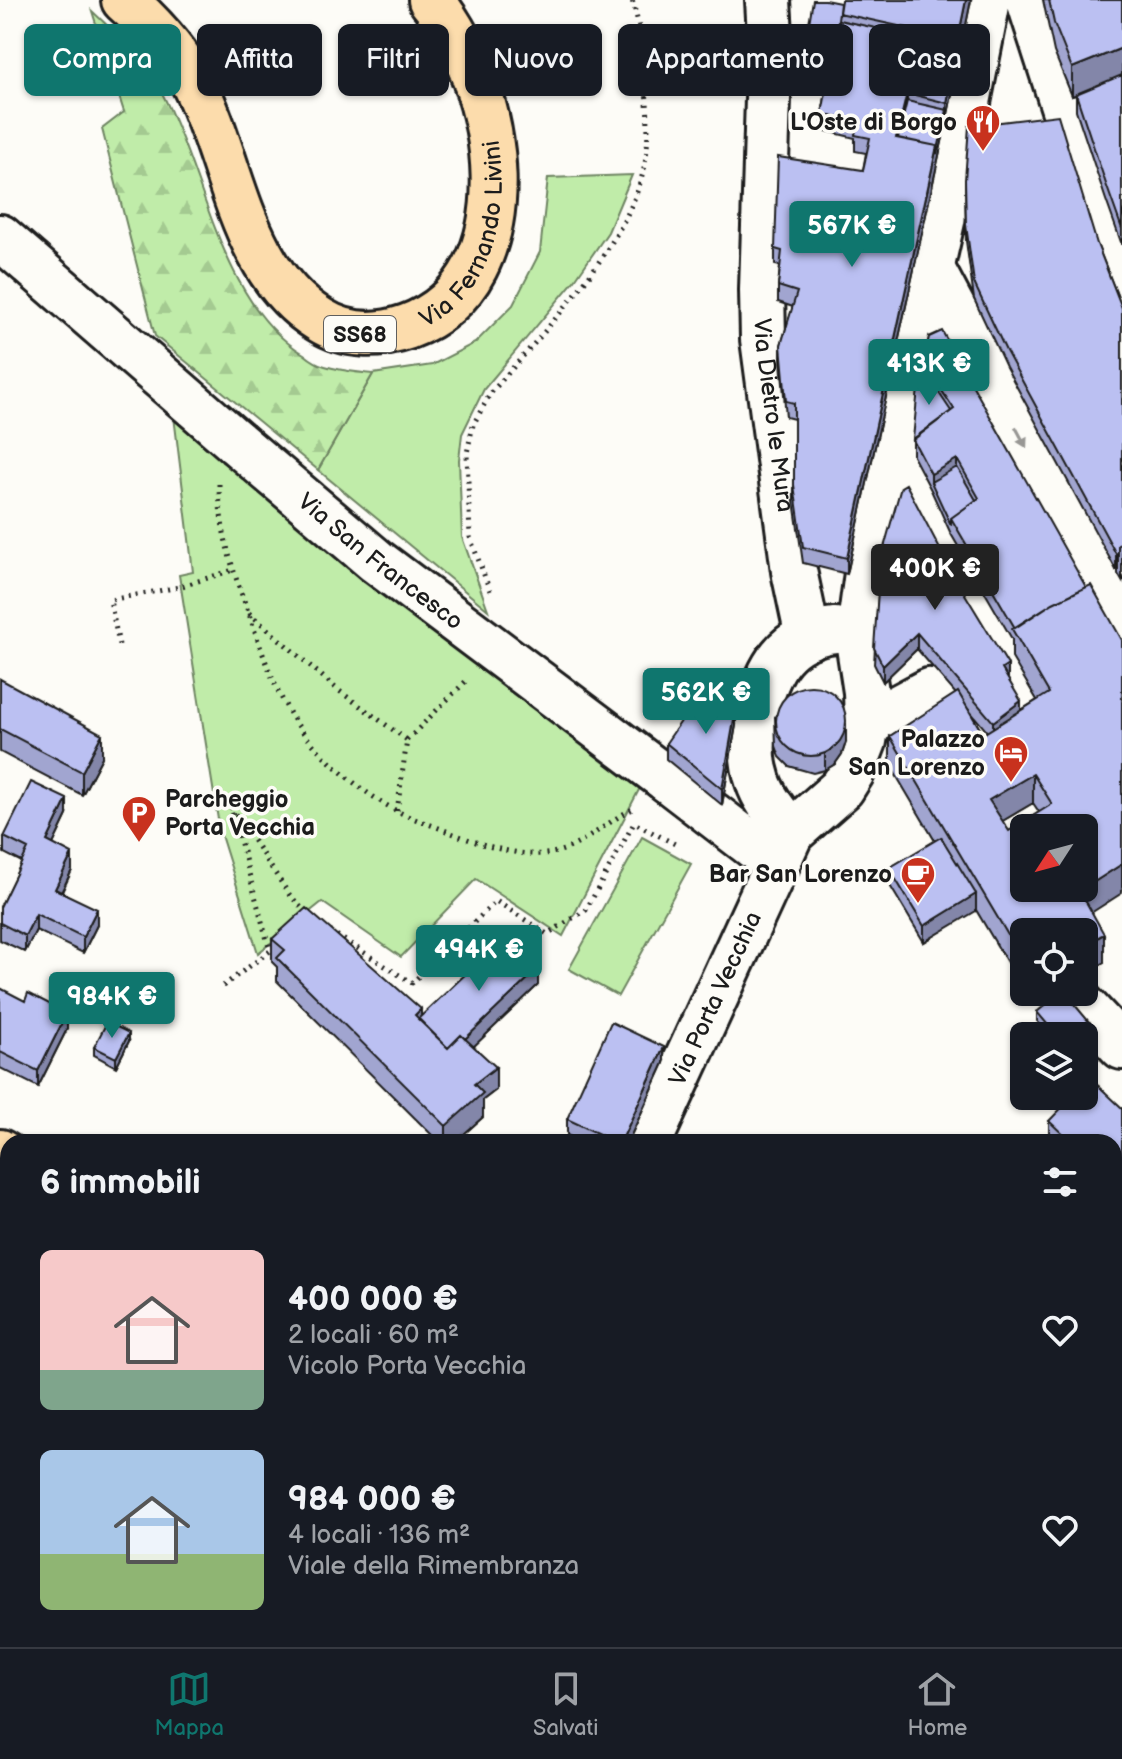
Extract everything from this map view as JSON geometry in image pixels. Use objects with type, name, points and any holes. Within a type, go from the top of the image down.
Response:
[{"type":"main road","name":"Via Fernando Livini","points":[[124,0],[155,30],[185,69],[208,116],[255,244],[282,288],[323,322],[337,329],[366,334],[384,333],[414,324],[448,303],[474,268],[491,226],[493,169],[474,78],[455,35],[431,0]]},
{"type":"street","name":"Via Dietro le Mura","points":[[768,0],[770,46],[763,339],[794,571],[808,637]]},
{"type":"street","name":"Via Porta Vecchia","points":[[653,1134],[784,848],[842,788],[856,763],[867,724],[866,692],[858,640],[867,573],[890,451],[962,133],[988,0]]},
{"type":"street","points":[[1029,0],[1081,100],[1122,279]]},
{"type":"street","name":"Via San Francesco","points":[[0,237],[376,561],[657,792],[784,848]]},
{"type":"street","points":[[932,269],[1110,577],[1122,626]]},
{"type":"street","points":[[867,724],[929,691],[950,703],[989,749],[1034,718],[890,451]]},
{"type":"street","points":[[784,848],[774,810],[759,783],[753,757],[752,740],[768,674],[781,655],[808,637],[842,630],[858,640]]},
{"type":"street","points":[[1083,1006],[1122,1047]]},
{"type":"path","points":[[494,602],[470,537],[468,438],[480,408],[490,394],[607,252],[638,190],[646,159],[647,106],[641,39],[632,0]]},
{"type":"path","points":[[237,443],[227,457],[219,484],[221,522],[233,570],[275,684],[299,728],[327,759],[397,811],[467,839],[506,850],[540,854],[580,844],[657,792]]},
{"type":"path","points":[[119,645],[110,600],[179,587],[233,570]]},
{"type":"path","points":[[248,611],[338,690],[407,740]]},
{"type":"path","points":[[397,811],[407,740],[473,673]]},
{"type":"path","points":[[270,951],[231,807],[289,894],[312,919]]},
{"type":"path","points":[[622,816],[686,849]]},
{"type":"path","points":[[325,927],[412,983],[496,901],[547,934],[586,910],[634,823]]},
{"type":"path","points":[[223,986],[280,943]]},
{"type":"green space","points":[[92,11],[106,24],[96,24]]},
{"type":"green space","points":[[119,96],[163,96],[234,272],[253,305],[276,332],[322,365],[373,374],[318,470],[155,336],[102,129],[124,112]]},
{"type":"green space","points":[[632,175],[608,232],[575,280],[484,389],[462,434],[459,460],[462,537],[488,610],[318,470],[373,374],[432,365],[475,343],[513,305],[540,252],[548,178]]},
{"type":"green space","points":[[173,408],[643,782],[563,936],[476,879],[401,957],[322,902],[258,953],[220,832],[179,575],[193,572]]},
{"type":"green space","points":[[642,837],[691,864],[618,996],[569,969]]},
{"type":"building","points":[[813,0],[840,3],[837,24],[809,23]]},
{"type":"building","points":[[841,0],[966,0],[961,24],[889,24],[839,13]]},
{"type":"building","points":[[1049,0],[1122,0],[1122,48],[1072,68],[1054,23]]},
{"type":"building","points":[[839,20],[869,27],[869,96],[906,96],[896,138],[937,146],[847,558],[803,547],[794,485],[794,403],[786,401],[781,345],[797,292],[778,286],[782,251],[775,249],[778,157],[863,170],[870,138],[855,135],[857,122],[822,114],[825,96],[853,96],[853,24],[838,24]]},
{"type":"building","points":[[1122,75],[1122,229],[1076,94]]},
{"type":"building","points":[[919,96],[948,96],[947,103]]},
{"type":"building","points":[[907,101],[947,110],[937,154],[937,146],[898,138]]},
{"type":"building","points":[[1058,115],[1097,244],[1122,308],[1122,543],[1118,545],[1116,554],[1006,351],[974,283],[966,225],[969,126]]},
{"type":"building","points":[[942,331],[1086,587],[1053,603],[1015,628],[951,518],[979,498],[957,459],[931,474],[913,440],[954,409],[927,368],[919,379],[929,337]]},
{"type":"building","points":[[927,375],[951,411],[913,439],[918,388]]},
{"type":"building","points":[[957,467],[976,500],[951,518],[951,525],[931,482]]},
{"type":"building","points":[[906,484],[954,576],[1008,665],[1002,669],[1021,701],[993,722],[917,633],[883,666],[874,648],[880,562],[901,487]]},
{"type":"building","name":"Palazzo San Lorenzo","points":[[1091,585],[1122,640],[1122,864],[1098,879],[1098,814],[1036,814],[1052,804],[1033,774],[989,800],[1010,830],[1010,902],[1086,902],[1095,918],[1010,918],[1010,938],[890,736],[958,692],[983,734],[1049,693],[1012,629],[1053,603]]},
{"type":"building","points":[[0,679],[102,734],[82,772],[0,729]]},
{"type":"building","points":[[818,686],[840,701],[846,721],[844,735],[836,746],[825,754],[804,756],[786,746],[778,735],[776,714],[786,696],[797,688]]},
{"type":"building","points":[[704,688],[736,709],[722,789],[666,743]]},
{"type":"building","points":[[31,782],[67,799],[47,841],[72,854],[55,889],[97,909],[83,937],[36,914],[25,936],[0,923],[0,907],[28,849],[4,837]]},
{"type":"building","points":[[941,837],[976,894],[924,926],[889,868]]},
{"type":"building","points":[[306,908],[421,1009],[415,1015],[448,1048],[461,1035],[496,1067],[474,1084],[483,1093],[446,1126],[277,958],[285,950],[272,939]]},
{"type":"building","name":"Palazzo San Lorenzo","points":[[1098,923],[1104,934],[1098,937]]},
{"type":"building","points":[[506,936],[538,969],[465,1039],[461,1035],[448,1048],[418,1019]]},
{"type":"building","points":[[0,988],[25,1001],[28,993],[67,1013],[38,1071],[0,1052]]},
{"type":"building","points":[[1044,1006],[1076,1006],[1089,1022],[1045,1022],[1037,1012]]},
{"type":"building","points":[[107,1022],[129,1033],[116,1058],[94,1047]]},
{"type":"building","points":[[611,1022],[664,1047],[625,1134],[599,1134],[567,1119]]},
{"type":"building","points":[[1098,1086],[1122,1108],[1122,1134],[1063,1134],[1049,1121],[1060,1110],[1098,1110]]},
{"type":"place","name":"L'Oste di Borgo","points":[[983,153]]},
{"type":"place","name":"Palazzo San Lorenzo","points":[[1011,784]]},
{"type":"place","name":"Parcheggio Porta Vecchia","points":[[139,844]]},
{"type":"place","name":"Bar San Lorenzo","points":[[918,905]]}]
